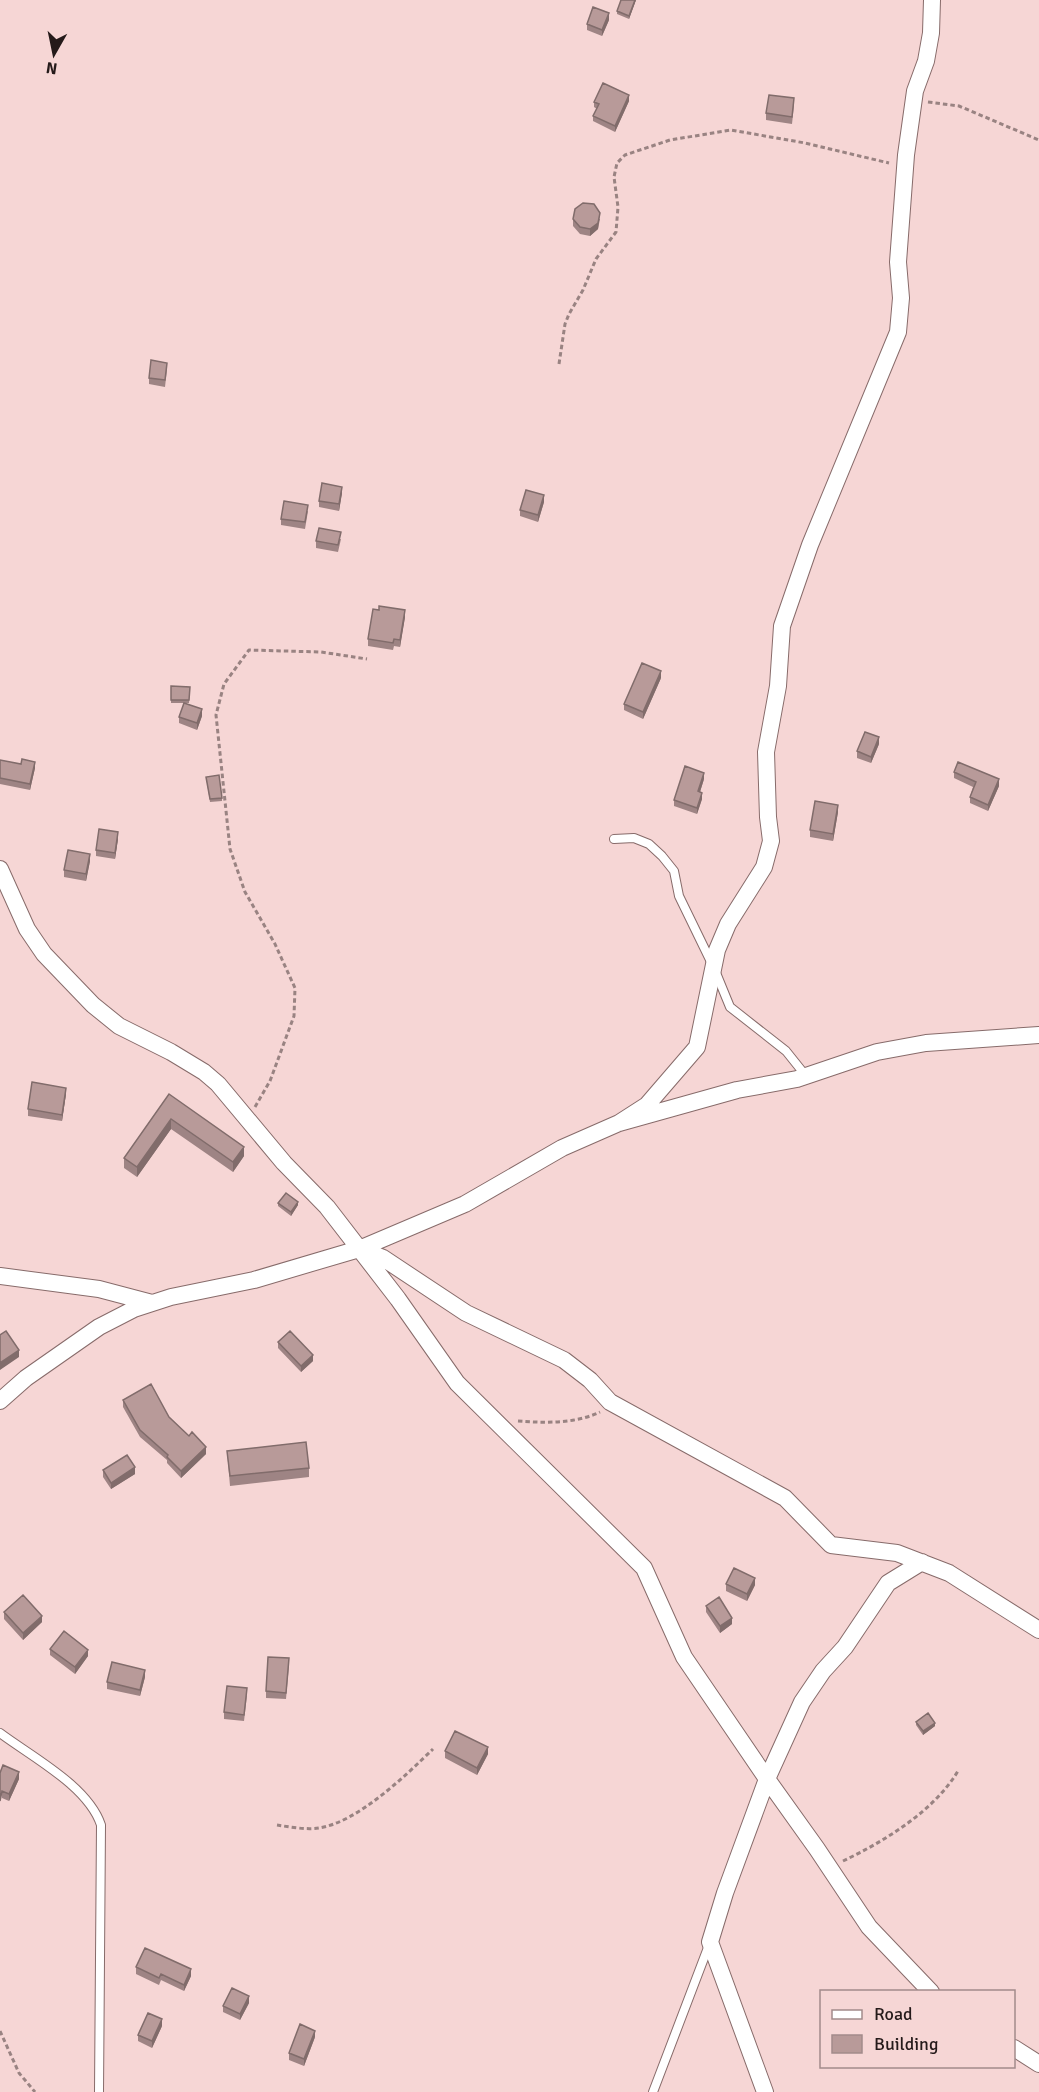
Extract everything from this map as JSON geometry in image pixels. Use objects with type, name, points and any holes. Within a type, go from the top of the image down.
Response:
[{"type":"street","points":[[618,1123],[646,1105],[697,1047],[717,950],[728,924],[764,867],[771,841],[766,752],[778,686],[782,627],[810,545],[898,332],[901,298],[898,262],[905,166],[913,101],[926,62],[933,14],[932,0]]},
{"type":"street","points":[[0,869],[27,929],[44,954],[93,1005],[119,1026],[204,1072],[218,1084],[248,1122],[327,1207],[398,1299],[457,1383],[644,1568],[684,1657],[766,1779],[817,1849],[869,1927],[929,1990]]},
{"type":"street","points":[[0,1401],[26,1378],[99,1327],[134,1309],[254,1280],[359,1249],[465,1204],[562,1148],[618,1123],[737,1090],[806,1076],[877,1052],[926,1043],[1039,1035]]},
{"type":"street","points":[[359,1249],[382,1258],[466,1313],[564,1360],[615,1405],[785,1498],[831,1545],[897,1553],[949,1573],[1039,1630]]},
{"type":"street","points":[[0,1276],[99,1289],[153,1303]]},
{"type":"street","points":[[765,2092],[710,1942],[766,1779],[802,1702],[823,1671],[845,1647],[888,1583],[922,1562]]},
{"type":"street","points":[[1015,2049],[1039,2064]]},
{"type":"lane","points":[[614,839],[634,838],[649,844],[674,871],[679,896],[730,1007],[786,1051],[806,1076]]},
{"type":"lane","points":[[0,1733],[83,1794],[96,1811],[101,1825],[99,2092]]},
{"type":"lane","points":[[654,2092],[710,1942]]},
{"type":"path","points":[[913,101],[959,106],[1039,140]]},
{"type":"path","points":[[559,364],[565,324],[569,314],[583,290],[596,259],[616,232],[618,207],[614,177],[617,163],[625,155],[670,140],[731,130],[805,142],[905,166]]},
{"type":"path","points":[[248,1122],[270,1082],[294,1016],[295,988],[275,944],[245,892],[230,849],[216,715],[224,684],[249,650],[321,652],[367,659]]},
{"type":"path","points":[[496,1420],[543,1423],[568,1421],[596,1414],[615,1405]]},
{"type":"path","points":[[277,1825],[317,1829],[333,1825],[395,1786],[433,1749]]},
{"type":"path","points":[[827,1867],[855,1856],[895,1831],[948,1789],[958,1771]]},
{"type":"path","points":[[0,2031],[19,2073],[35,2092]]},
{"type":"building","points":[[621,0],[635,0],[629,16],[617,11]]},
{"type":"building","points":[[593,7],[609,13],[602,30],[587,24]]},
{"type":"building","points":[[603,83],[629,95],[615,126],[593,116],[599,104],[594,102]]},
{"type":"building","points":[[769,95],[794,98],[792,117],[766,113]]},
{"type":"building","points":[[583,203],[594,204],[600,213],[598,223],[590,229],[580,227],[573,219],[575,209]]},
{"type":"building","points":[[151,360],[167,363],[165,380],[149,378]]},
{"type":"building","points":[[322,483],[342,487],[339,504],[319,501]]},
{"type":"building","points":[[526,490],[544,495],[538,515],[520,510]]},
{"type":"building","points":[[284,501],[308,505],[305,522],[281,519]]},
{"type":"building","points":[[319,528],[341,532],[338,545],[316,541]]},
{"type":"building","points":[[379,606],[405,610],[400,640],[394,639],[393,643],[368,639],[373,609],[379,610]]},
{"type":"building","points":[[642,663],[661,671],[643,712],[624,704]]},
{"type":"building","points":[[171,686],[190,687],[189,700],[171,700]]},
{"type":"building","points":[[184,703],[202,709],[197,723],[179,717]]},
{"type":"building","points":[[865,732],[879,737],[871,757],[857,751]]},
{"type":"building","points":[[22,759],[35,762],[30,784],[0,778],[0,760],[21,764]]},
{"type":"building","points":[[958,762],[999,779],[988,805],[970,797],[976,782],[954,772]]},
{"type":"building","points":[[685,766],[704,773],[698,791],[702,793],[697,808],[674,800]]},
{"type":"building","points":[[219,775],[222,798],[210,799],[206,777]]},
{"type":"building","points":[[815,801],[838,805],[833,834],[810,830]]},
{"type":"building","points":[[99,829],[118,832],[115,853],[96,850]]},
{"type":"building","points":[[68,850],[90,854],[86,874],[64,870]]},
{"type":"building","points":[[32,1082],[66,1088],[62,1115],[28,1109]]},
{"type":"building","points":[[169,1094],[244,1147],[233,1162],[171,1119],[137,1167],[124,1158]]},
{"type":"building","points":[[286,1193],[298,1202],[291,1212],[278,1203]]},
{"type":"building","points":[[6,1331],[19,1350],[0,1363],[0,1335]]},
{"type":"building","points":[[290,1331],[313,1355],[301,1366],[278,1342]]},
{"type":"building","points":[[151,1384],[169,1417],[189,1436],[192,1432],[206,1447],[181,1471],[167,1457],[168,1455],[140,1430],[123,1400]]},
{"type":"building","points":[[306,1442],[309,1468],[230,1476],[227,1451]]},
{"type":"building","points":[[127,1455],[135,1467],[111,1483],[103,1470]]},
{"type":"building","points":[[734,1568],[755,1578],[747,1594],[726,1584]]},
{"type":"building","points":[[23,1595],[42,1616],[23,1633],[4,1612]]},
{"type":"building","points":[[719,1597],[732,1618],[720,1626],[706,1606]]},
{"type":"building","points":[[64,1631],[88,1650],[75,1667],[50,1649]]},
{"type":"building","points":[[268,1657],[289,1658],[286,1693],[266,1691]]},
{"type":"building","points":[[112,1662],[145,1670],[140,1690],[107,1682]]},
{"type":"building","points":[[227,1686],[247,1688],[244,1715],[224,1712]]},
{"type":"building","points":[[928,1713],[935,1723],[923,1731],[916,1722]]},
{"type":"building","points":[[455,1731],[488,1747],[477,1768],[445,1751]]},
{"type":"building","points":[[3,1765],[19,1772],[9,1794],[2,1791],[0,1801],[0,1773]]},
{"type":"building","points":[[145,1948],[191,1969],[184,1985],[161,1974],[159,1978],[136,1967]]},
{"type":"building","points":[[232,1988],[249,1996],[240,2014],[223,2006]]},
{"type":"building","points":[[148,2013],[162,2019],[152,2041],[138,2035]]},
{"type":"building","points":[[300,2024],[315,2031],[304,2059],[289,2053]]}]
